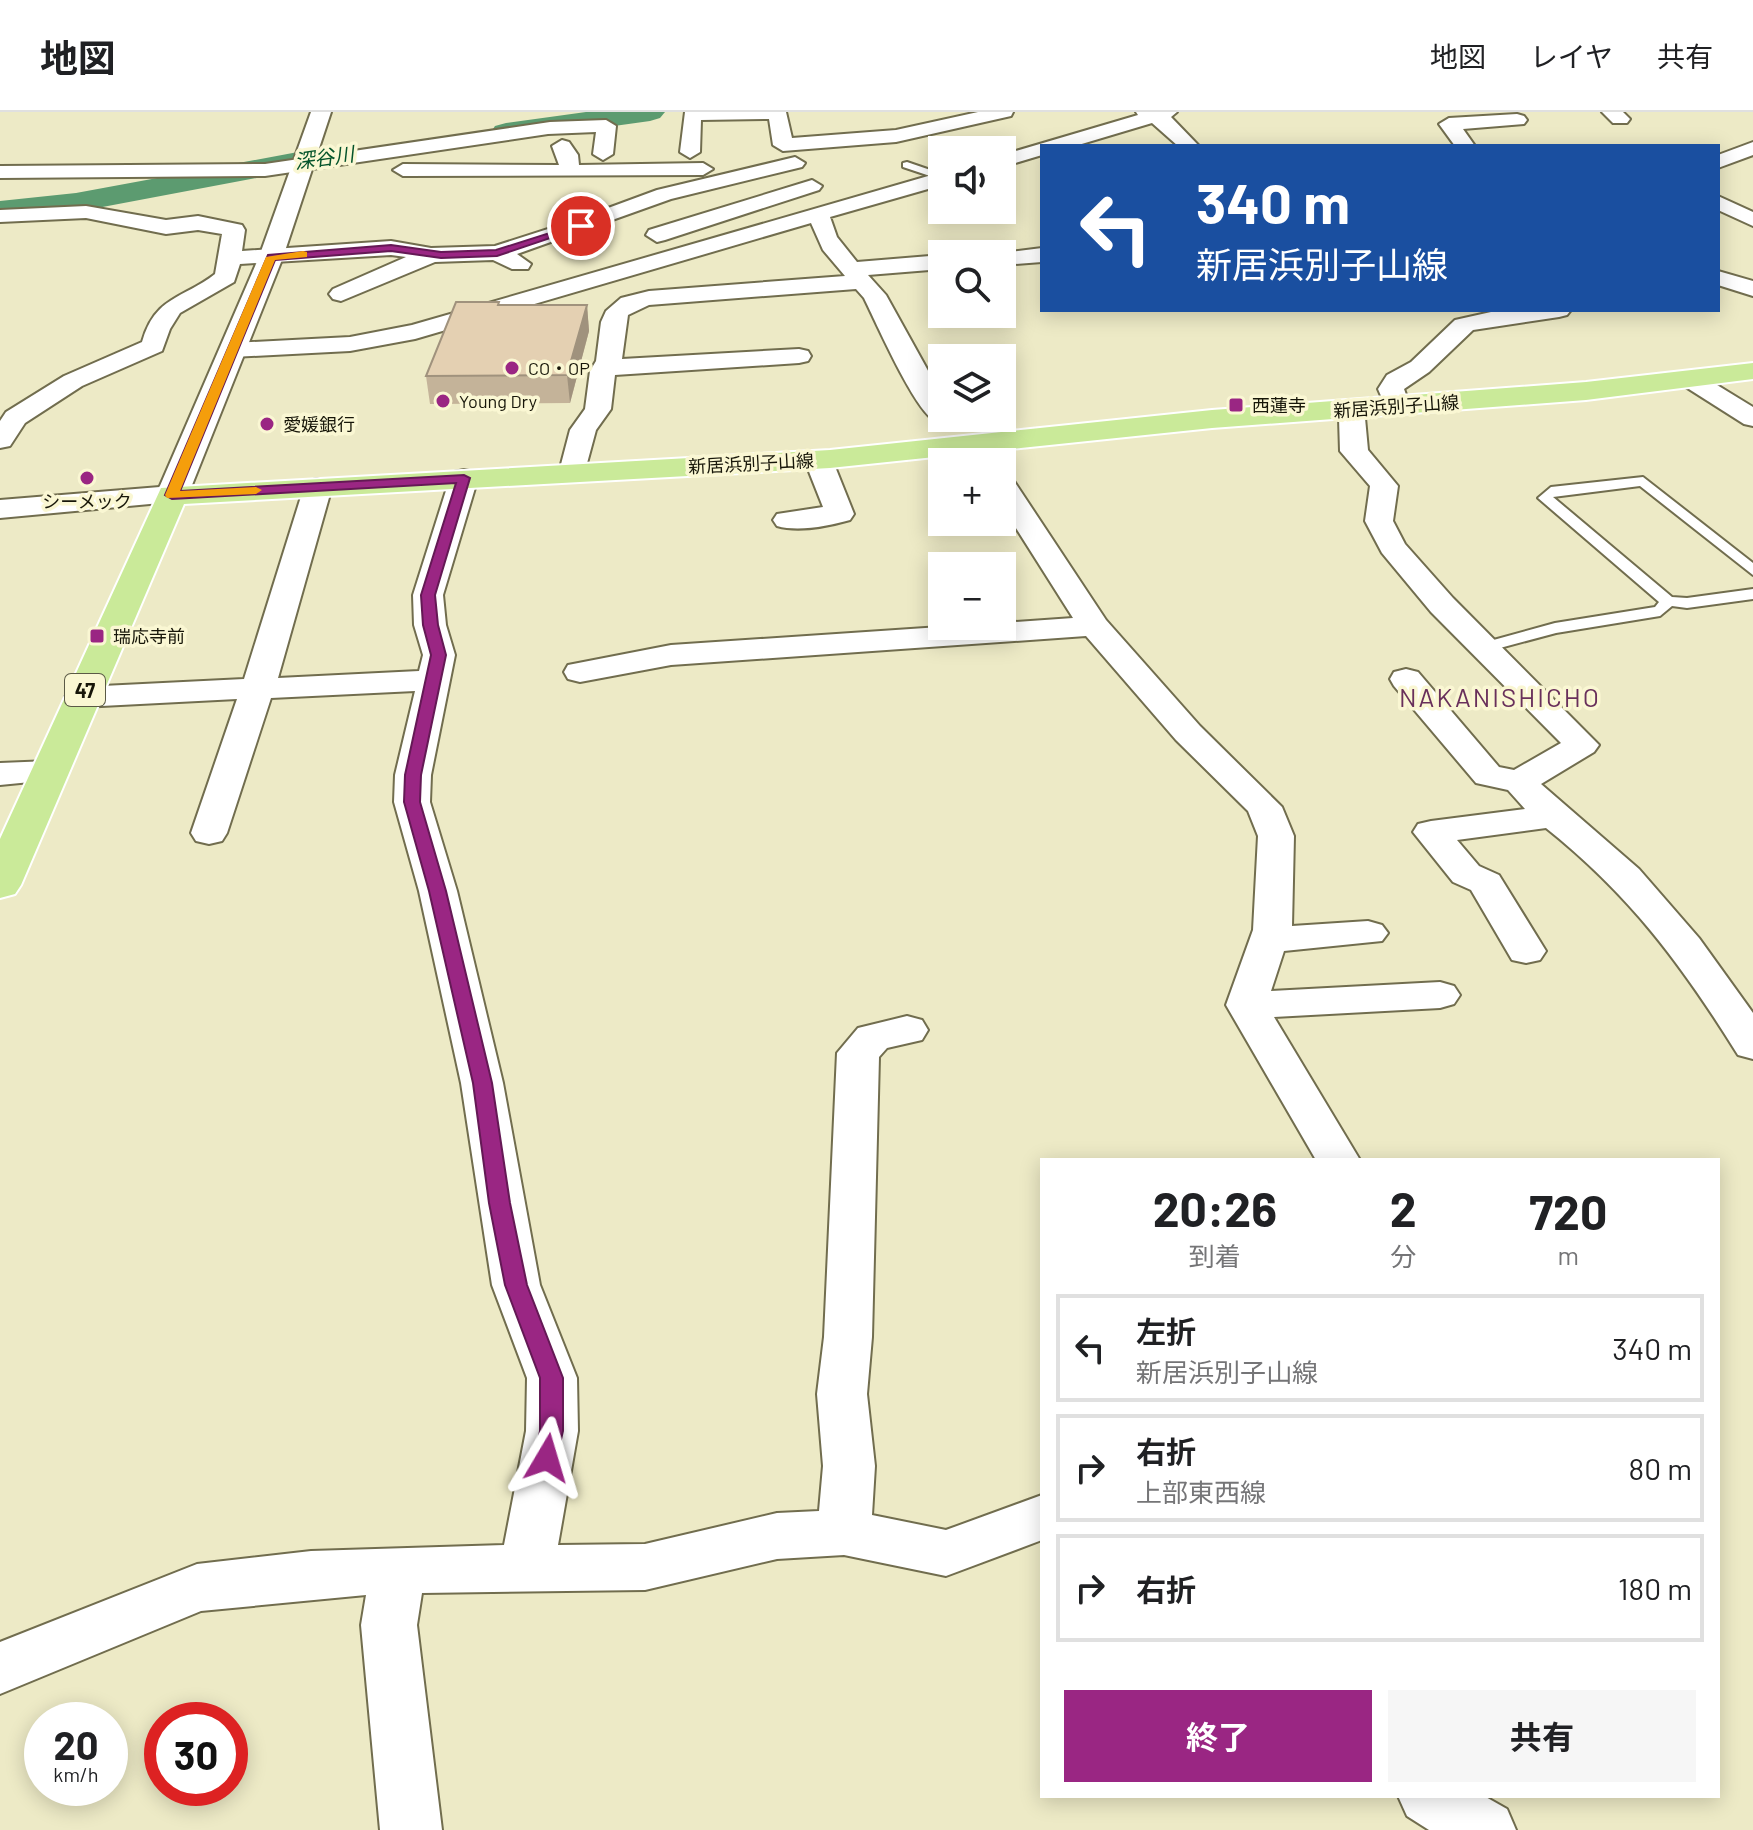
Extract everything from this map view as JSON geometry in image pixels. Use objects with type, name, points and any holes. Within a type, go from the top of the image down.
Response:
[{"type":"main road","name":"新居浜別子山線","points":[[998,448],[1212,419],[1586,391],[1753,371]]},
{"type":"main road","name":"新居浜別子山線","points":[[172,495],[928,453]]},
{"type":"main road","name":"47","points":[[0,885],[172,495]]},
{"type":"street","points":[[0,509],[172,495],[271,257],[321,112]]},
{"type":"street","points":[[901,112],[907,131],[911,134]]},
{"type":"street","points":[[497,253],[572,211],[664,194],[779,156],[826,133],[911,134],[979,114],[1004,112]]},
{"type":"street","points":[[563,166],[603,154],[698,152],[692,115],[777,113],[779,156]]},
{"type":"street","points":[[1060,144],[1155,114],[1187,144]]},
{"type":"street","points":[[1464,144],[1449,124],[1517,120]]},
{"type":"street","points":[[540,122],[563,166],[572,211]]},
{"type":"street","points":[[0,172],[237,170],[304,164],[540,122],[606,126],[603,154]]},
{"type":"street","points":[[1720,161],[1753,148]]},
{"type":"street","points":[[1016,157],[1040,150]]},
{"type":"street","points":[[304,164],[563,166],[779,156],[812,186],[822,213],[826,237],[874,295],[928,395]]},
{"type":"street","points":[[232,350],[350,344],[415,332],[928,182]]},
{"type":"street","points":[[630,244],[812,186]]},
{"type":"street","points":[[1720,202],[1753,203]]},
{"type":"street","points":[[1720,203],[1753,220]]},
{"type":"street","points":[[0,216],[86,212],[166,227],[198,223],[234,230],[226,277],[169,308],[156,328],[153,346],[73,381],[15,418],[0,440]]},
{"type":"street","points":[[722,244],[776,248]]},
{"type":"street","points":[[231,258],[391,248],[431,255],[497,253],[572,287]]},
{"type":"street","points":[[807,248],[834,250]]},
{"type":"street","points":[[341,294],[431,255]]},
{"type":"street","points":[[1016,257],[1040,255]]},
{"type":"street","points":[[573,472],[583,430],[598,409],[609,361],[613,322],[618,311],[629,303],[649,298],[858,276],[928,262]]},
{"type":"street","points":[[613,322],[781,310]]},
{"type":"street","points":[[1397,406],[1391,389],[1396,380],[1420,367],[1464,325],[1477,320],[1543,312]]},
{"type":"street","points":[[605,368],[799,356]]},
{"type":"street","points":[[1690,379],[1753,418]]},
{"type":"street","points":[[1347,410],[1352,418],[1354,451],[1384,481],[1388,493],[1379,521],[1392,547],[1442,605],[1582,745],[1520,781],[1488,776],[1406,679]]},
{"type":"street","points":[[958,432],[973,448]]},
{"type":"street","points":[[787,520],[840,514],[818,459]]},
{"type":"street","points":[[464,478],[428,595],[430,625],[439,655],[413,775],[412,802],[438,891],[482,1083],[516,1285],[552,1378],[552,1431],[527,1568]]},
{"type":"street","points":[[209,833],[258,688],[318,487]]},
{"type":"street","points":[[1016,506],[1094,626],[1188,733],[1264,807],[1276,836],[1272,930],[1246,1005]]},
{"type":"street","points":[[0,527],[37,508]]},
{"type":"street","points":[[580,672],[671,655],[1094,626]]},
{"type":"street","points":[[82,697],[433,680]]},
{"type":"street","points":[[0,774],[49,772]]},
{"type":"street","points":[[1520,781],[1531,797],[1606,858],[1646,898],[1753,1045]]},
{"type":"street","points":[[1526,951],[1486,883],[1466,874],[1431,832],[1555,816]]},
{"type":"street","points":[[1269,940],[1368,933]]},
{"type":"street","points":[[1246,1005],[1440,995]]},
{"type":"street","points":[[1246,1005],[1337,1158]]},
{"type":"street","points":[[844,1532],[849,1466],[842,1394],[848,1337],[858,1053],[873,1038],[907,1030]]},
{"type":"street","points":[[0,1668],[197,1588],[311,1575],[398,1570],[645,1567],[777,1536],[844,1532],[946,1553],[1040,1518]]},
{"type":"street","points":[[398,1570],[389,1625],[411,1830]]},
{"type":"street","points":[[1431,1798],[1485,1830]]},
{"type":"lane","points":[[907,165],[928,173]]},
{"type":"lane","points":[[1753,570],[1643,481],[1551,491],[1545,498],[1668,601],[1687,603],[1753,594]]},
{"type":"lane","points":[[1485,647],[1555,628],[1660,611],[1668,601]]},
{"type":"building","points":[[456,302],[587,305],[567,375],[426,376]]},
{"type":"waterway","name":"深谷川","points":[[506,132],[650,112]]},
{"type":"waterway","name":"深谷川","points":[[0,211],[113,196],[298,161]]},
{"type":"slow traffic","points":[[256,490],[172,495],[271,257],[303,254]]},
{"type":"place","name":"CO・OP","points":[[512,368]]},
{"type":"place","name":"Young Dry","points":[[443,401]]},
{"type":"place","name":"西蓮寺","points":[[1236,405]]},
{"type":"place","name":"愛媛銀行","points":[[267,424]]},
{"type":"place","name":"シーメック","points":[[87,478]]},
{"type":"place","name":"瑞応寺前","points":[[97,636]]},
{"type":"district","name":"NAKANISHICHO","points":[[1500,696]]},
{"type":"route","points":[[547,1458],[552,1431],[552,1378],[516,1285],[482,1083],[438,891],[412,802],[413,775],[439,655],[430,625],[428,595],[464,478],[172,495],[271,257],[391,248],[431,255],[497,253],[581,226]]}]
